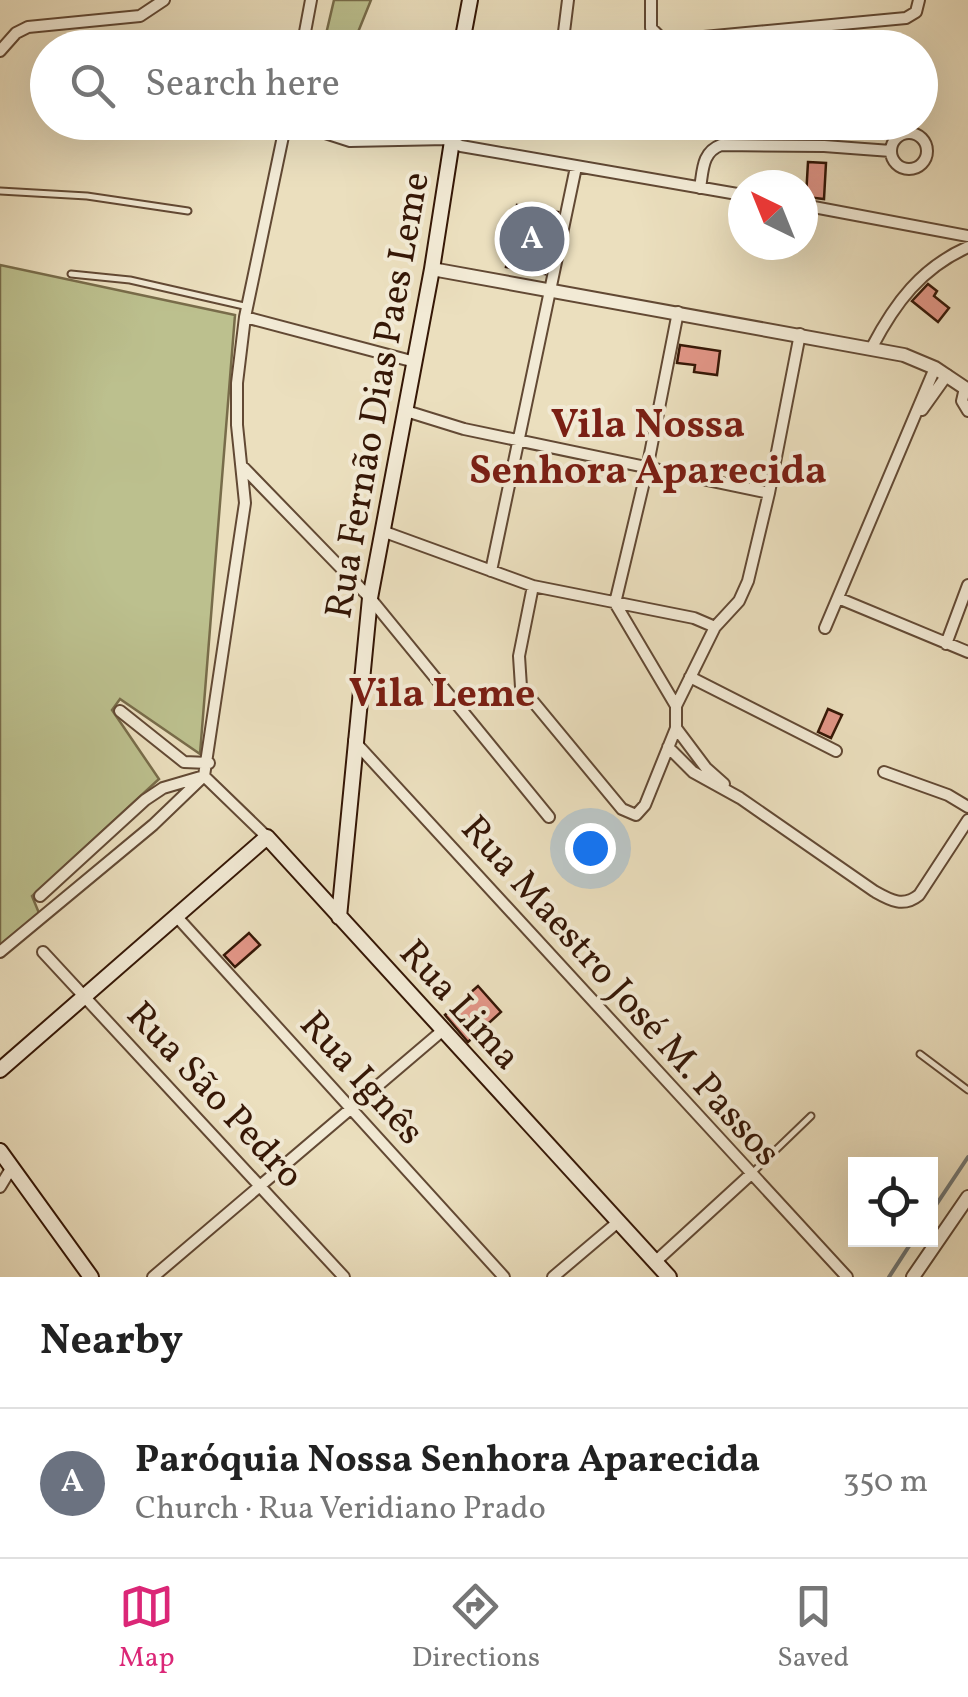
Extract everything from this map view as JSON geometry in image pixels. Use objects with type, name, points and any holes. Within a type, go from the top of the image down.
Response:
[{"type":"main road","points":[[464,30],[470,0]]},
{"type":"main road","name":"Rua Fernão Dias Paes Leme","points":[[338,917],[370,598],[454,142]]},
{"type":"main road","points":[[0,1070],[267,838]]},
{"type":"main road","name":"Rua Lima","points":[[267,838],[669,1277]]},
{"type":"main road","points":[[0,1150],[83,1273]]},
{"type":"street","points":[[0,52],[16,32],[28,27],[140,16],[164,0]]},
{"type":"street","points":[[306,30],[312,0]]},
{"type":"street","points":[[564,30],[568,0]]},
{"type":"street","points":[[651,0],[653,30]]},
{"type":"street","points":[[778,30],[906,18],[916,12],[919,0]]},
{"type":"street","points":[[0,952],[152,825],[204,776],[245,503],[237,383],[246,312],[284,140]]},
{"type":"street","points":[[347,140],[398,140]]},
{"type":"street","points":[[449,140],[461,146],[728,193]]},
{"type":"street","points":[[700,188],[705,157],[721,145],[824,146],[891,152]]},
{"type":"street","points":[[490,571],[576,166]]},
{"type":"street","points":[[818,208],[968,236]]},
{"type":"street","points":[[872,348],[895,308],[919,278],[944,258],[968,247]]},
{"type":"street","points":[[432,269],[904,354],[966,389],[962,401],[968,412]]},
{"type":"street","points":[[246,312],[415,362]]},
{"type":"street","points":[[676,706],[615,603],[678,312]]},
{"type":"street","points":[[533,586],[519,656],[521,687],[622,810],[628,814],[642,811],[676,728],[676,706],[715,627],[739,601],[748,581],[800,334]]},
{"type":"street","points":[[825,628],[916,419],[941,372]]},
{"type":"street","points":[[406,411],[464,430],[769,493]]},
{"type":"street","points":[[243,466],[370,598],[549,817]]},
{"type":"street","points":[[382,531],[533,586],[694,618],[715,627]]},
{"type":"street","points":[[946,644],[968,585]]},
{"type":"street","points":[[838,598],[968,652]]},
{"type":"street","points":[[690,678],[836,751]]},
{"type":"street","points":[[120,711],[184,762],[208,763]]},
{"type":"street","points":[[676,728],[706,768],[740,798]]},
{"type":"street","name":"Rua Maestro José M. Passos","points":[[354,741],[846,1277]]},
{"type":"street","points":[[668,747],[693,772],[740,798],[896,903],[911,902],[919,895],[968,820]]},
{"type":"street","points":[[884,772],[968,807]]},
{"type":"street","points":[[40,896],[145,800],[163,788],[204,776]]},
{"type":"street","name":"Rua Lima","points":[[204,776],[267,838]]},
{"type":"street","name":"Rua Ignês","points":[[177,917],[504,1277]]},
{"type":"street","name":"Rua São Pedro","points":[[43,952],[344,1277]]},
{"type":"street","points":[[153,1277],[442,1031]]},
{"type":"street","points":[[0,1187],[12,1167]]},
{"type":"street","points":[[655,1262],[750,1175]]},
{"type":"street","points":[[913,1277],[968,1197]]},
{"type":"street","points":[[553,1277],[618,1222]]},
{"type":"lane","points":[[0,191],[87,196],[188,211]]},
{"type":"lane","points":[[71,274],[130,280],[246,312]]},
{"type":"lane","points":[[920,1054],[968,1090]]},
{"type":"lane","points":[[750,1175],[811,1116]]},
{"type":"green space","points":[[334,0],[371,0],[359,30],[327,30]]},
{"type":"green space","points":[[0,265],[235,315],[200,754],[120,699],[112,710],[159,779],[32,896],[39,913],[0,945]]},
{"type":"building","points":[[808,162],[826,163],[824,199],[818,198],[818,170],[808,170]]},
{"type":"building","points":[[517,205],[558,212],[545,274],[506,267]]},
{"type":"building","points":[[928,284],[937,291],[934,296],[949,308],[938,322],[912,301]]},
{"type":"building","points":[[680,345],[720,351],[717,375],[694,372],[695,365],[677,363]]},
{"type":"building","points":[[828,709],[842,715],[831,738],[818,732]]},
{"type":"building","points":[[249,933],[260,945],[235,967],[224,955]]},
{"type":"building","points":[[478,986],[501,1012],[468,1042],[445,1015]]},
{"type":"waterway","points":[[938,1202],[968,1157]]},
{"type":"waterway","points":[[889,1277],[908,1247]]},
{"type":"place","name":"Paróquia Nossa Senhora Aparecida","points":[[532,239]]},
{"type":"district","name":"Vila Nossa Senhora Aparecida","points":[[648,446]]},
{"type":"district","name":"Vila Leme","points":[[442,692]]}]
